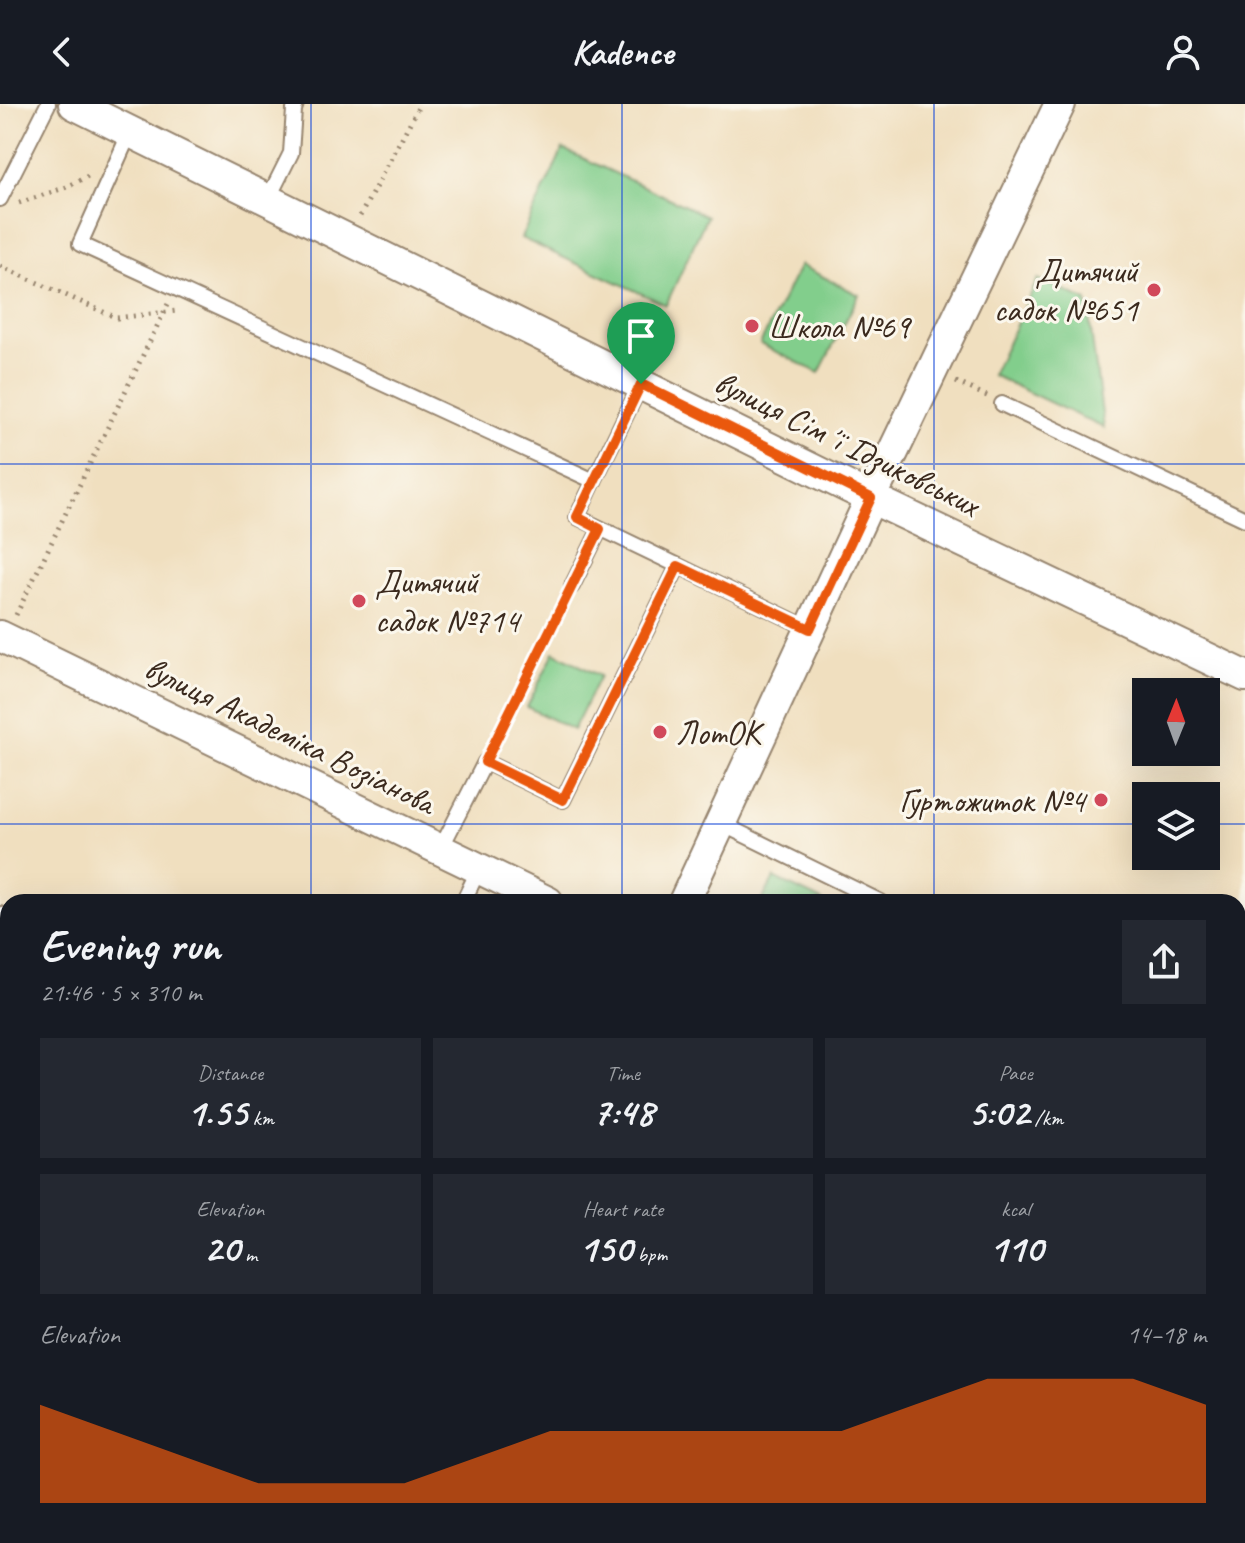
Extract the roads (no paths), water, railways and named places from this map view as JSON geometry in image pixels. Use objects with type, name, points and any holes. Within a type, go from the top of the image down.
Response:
[{"type":"street","name":"вулиця Сімʼї Ідзиковських","points":[[74,104],[871,498],[1245,676]]},
{"type":"street","points":[[688,894],[871,498],[1060,104]]},
{"type":"street","name":"вулиця Академіка Возіанова","points":[[6,630],[531,894]]},
{"type":"lane","points":[[7,202],[48,104]]},
{"type":"lane","points":[[268,199],[291,153],[296,104]]},
{"type":"lane","points":[[130,132],[80,244],[594,481]]},
{"type":"lane","points":[[641,384],[577,517],[810,629]]},
{"type":"lane","points":[[1002,404],[1245,519]]},
{"type":"lane","points":[[572,586],[600,529]]},
{"type":"lane","points":[[440,850],[485,762],[563,800],[678,566]]},
{"type":"lane","points":[[720,823],[865,894]]},
{"type":"lane","points":[[467,894],[479,869]]},
{"type":"place","name":"Дитячий садок №651","points":[[1154,290]]},
{"type":"place","name":"Школа №69","points":[[752,326]]},
{"type":"place","name":"Дитячий садок №714","points":[[359,601]]},
{"type":"place","name":"ЛотОК","points":[[660,732]]},
{"type":"place","name":"Гуртожиток №4","points":[[1101,800]]}]
